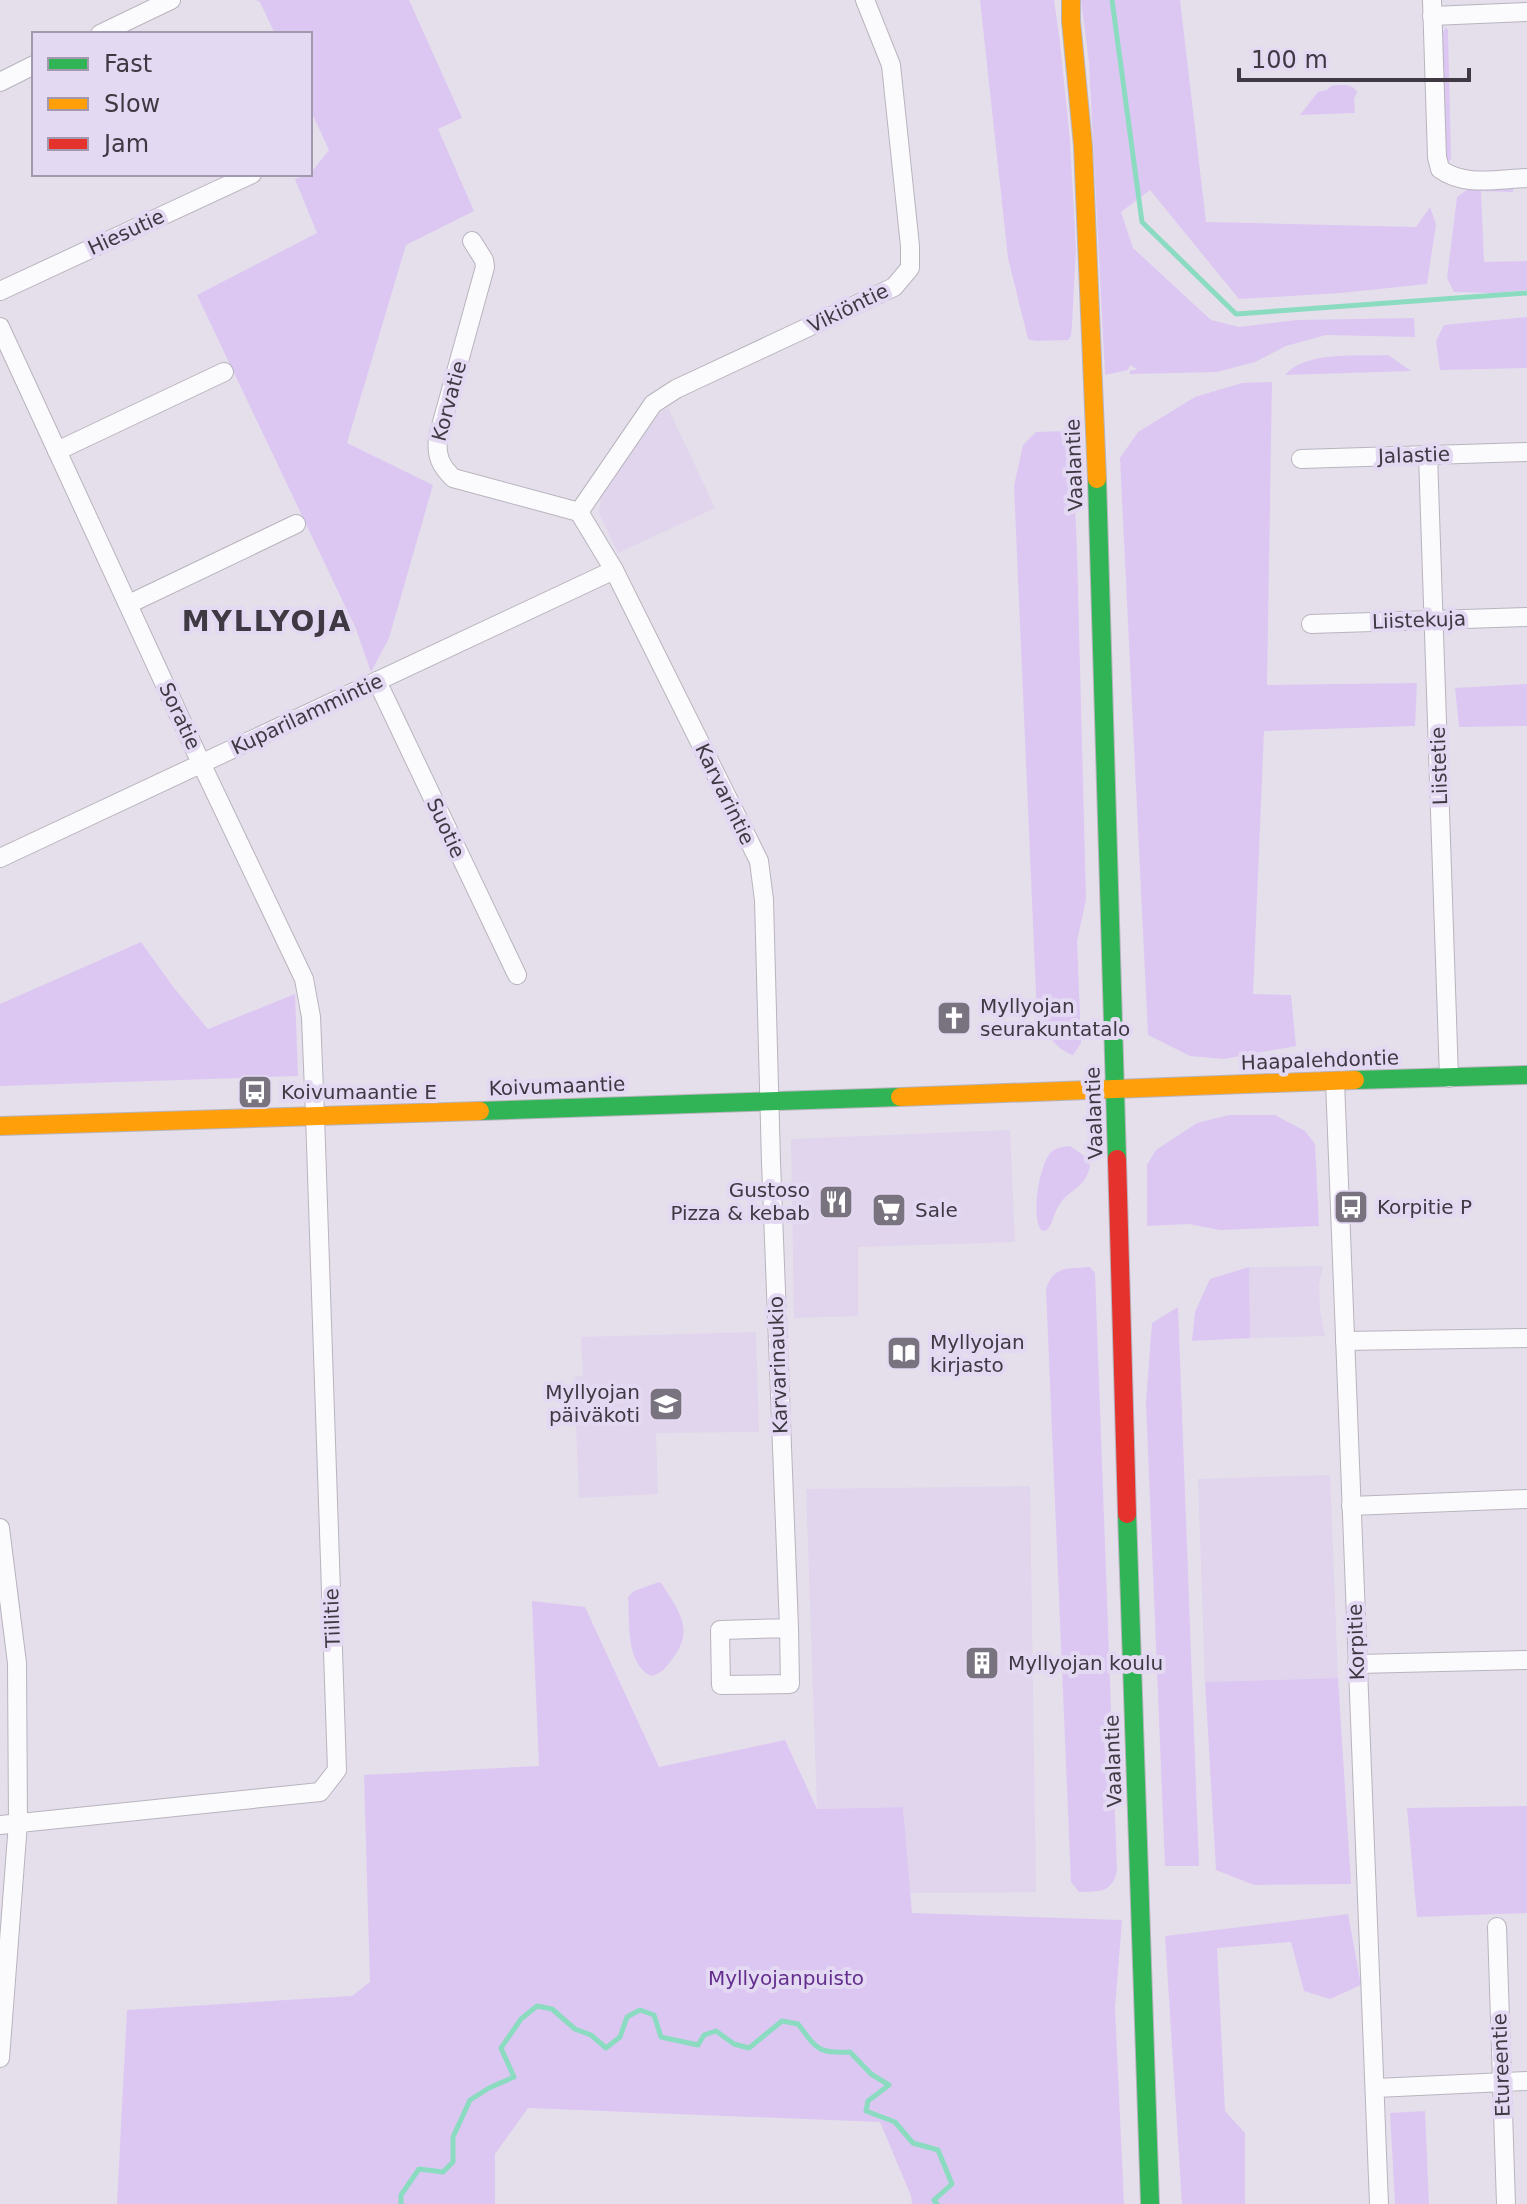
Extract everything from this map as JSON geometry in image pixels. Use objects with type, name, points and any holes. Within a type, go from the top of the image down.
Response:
[{"type":"street","points":[[104,32],[171,0]]},
{"type":"street","name":"Vikiöntie","points":[[579,512],[653,404],[676,389],[894,287],[910,268],[891,65],[865,0]]},
{"type":"street","name":"Vaalantie","points":[[1065,0],[1071,21]]},
{"type":"street","name":"Vaalantie","points":[[1071,0],[1083,146],[1096,433],[1125,1464],[1150,2204]]},
{"type":"street","points":[[1527,12],[1432,8],[1437,157],[1440,169],[1449,176],[1469,180],[1527,178]]},
{"type":"street","points":[[0,82],[32,66]]},
{"type":"street","name":"Hiesutie","points":[[0,291],[248,176]]},
{"type":"street","name":"Korvatie","points":[[472,241],[485,267],[438,437],[436,449],[440,465],[453,478],[579,512]]},
{"type":"street","name":"Soratie","points":[[0,327],[304,979],[311,1017],[315,1115]]},
{"type":"street","points":[[57,451],[224,372]]},
{"type":"street","name":"Jalastie","points":[[1301,459],[1527,452]]},
{"type":"street","name":"Liistetie","points":[[1428,455],[1449,1078]]},
{"type":"street","name":"Karvarintie","points":[[579,512],[614,570],[759,861],[764,900],[769,1102]]},
{"type":"street","points":[[129,604],[296,524]]},
{"type":"street","name":"Kuparilammintie","points":[[2,850],[201,763],[614,570]]},
{"type":"street","name":"Liistekuja","points":[[1311,624],[1527,617]]},
{"type":"street","name":"Suotie","points":[[377,681],[517,975]]},
{"type":"street","name":"Haapalehdontie","points":[[1115,1089],[1527,1075]]},
{"type":"street","name":"Korpitie","points":[[1335,1081],[1379,2204]]},
{"type":"street","name":"Koivumaantie","points":[[0,1126],[1115,1089]]},
{"type":"street","name":"Karvarinaukio","points":[[769,1102],[789,1628],[790,1684],[721,1685],[720,1630],[789,1628]]},
{"type":"street","name":"Tiilitie","points":[[9,1824],[320,1792],[337,1770],[315,1115]]},
{"type":"street","points":[[1345,1341],[1527,1338]]},
{"type":"street","points":[[1351,1506],[1527,1499]]},
{"type":"street","points":[[0,1528],[17,1663],[0,2058]]},
{"type":"street","points":[[1357,1664],[1527,1660]]},
{"type":"street","name":"Etureentie","points":[[1497,1927],[1506,2204]]},
{"type":"street","points":[[1376,2088],[1527,2081]]},
{"type":"shaded area","points":[[668,408],[715,508],[618,553],[599,513],[601,496],[659,414]]},
{"type":"shaded area","points":[[1010,1130],[1015,1242],[858,1247],[858,1316],[794,1318],[791,1139]]},
{"type":"shaded area","points":[[1323,1266],[1319,1285],[1325,1336],[1250,1338],[1249,1267]]},
{"type":"shaded area","name":"Myllyojan päiväkoti","points":[[756,1332],[759,1432],[656,1433],[658,1494],[579,1498],[574,1377],[583,1376],[581,1337]]},
{"type":"shaded area","points":[[1330,1475],[1338,1678],[1205,1682],[1198,1479]]},
{"type":"shaded area","points":[[1030,1486],[1036,1892],[910,1893],[903,1807],[817,1809],[806,1489]]},
{"type":"green space","points":[[256,0],[409,0],[462,118],[438,129],[474,211],[406,245],[347,443],[433,485],[389,638],[371,672],[356,629],[197,295],[317,233],[295,179],[312,176],[312,171],[329,150],[312,113],[312,32],[274,32],[260,2]]},
{"type":"green space","points":[[980,0],[1054,0],[1070,141],[1076,249],[1071,336],[1068,340],[1028,339],[1008,258]]},
{"type":"green space","points":[[1081,0],[1180,0],[1206,222],[1416,227],[1430,207],[1436,224],[1427,284],[1341,293],[1239,299],[1150,190],[1121,212],[1133,248],[1211,320],[1239,327],[1296,320],[1414,318],[1415,337],[1326,335],[1286,346],[1255,362],[1217,372],[1130,374],[1130,371],[1137,369],[1130,365],[1128,370],[1105,375],[1089,63]]},
{"type":"green space","points":[[1446,27],[1449,162],[1445,155],[1442,34]]},
{"type":"green space","points":[[1346,85],[1355,89],[1355,113],[1300,115],[1318,92],[1331,86]]},
{"type":"green space","points":[[1513,185],[1513,192],[1481,191],[1484,262],[1527,261],[1527,290],[1454,292],[1447,278],[1457,197],[1471,187]]},
{"type":"green space","points":[[1527,317],[1527,368],[1440,370],[1436,341],[1444,325]]},
{"type":"green space","points":[[1388,355],[1411,371],[1285,375],[1294,367],[1318,358]]},
{"type":"green space","points":[[1272,382],[1267,685],[1417,683],[1415,726],[1264,731],[1253,994],[1291,995],[1296,1046],[1224,1059],[1190,1056],[1148,1035],[1120,458],[1138,432],[1195,397],[1242,383]]},
{"type":"green space","points":[[1067,431],[1073,459],[1077,551],[1086,900],[1077,941],[1081,1043],[1073,1055],[1056,1044],[1037,1016],[1014,486],[1023,445],[1036,432]]},
{"type":"green space","points":[[1527,684],[1527,726],[1459,727],[1455,688]]},
{"type":"green space","points":[[141,942],[208,1029],[295,994],[298,1076],[0,1086],[0,1004]]},
{"type":"green space","points":[[1229,1115],[1275,1115],[1305,1131],[1315,1144],[1319,1226],[1220,1230],[1189,1224],[1147,1226],[1147,1165],[1156,1150],[1197,1123]]},
{"type":"green space","points":[[1070,1146],[1083,1155],[1090,1165],[1088,1173],[1062,1201],[1046,1231],[1041,1230],[1036,1204],[1045,1163],[1052,1151]]},
{"type":"green space","points":[[1090,1267],[1095,1273],[1117,1871],[1104,1890],[1079,1892],[1071,1882],[1046,1289],[1058,1272]]},
{"type":"green space","points":[[1249,1267],[1250,1338],[1192,1341],[1195,1312],[1210,1279]]},
{"type":"green space","points":[[1178,1307],[1199,1866],[1165,1866],[1146,1402],[1152,1323]]},
{"type":"green space","points":[[659,1582],[679,1612],[684,1630],[683,1640],[671,1661],[651,1676],[637,1662],[633,1652],[628,1597],[634,1591]]},
{"type":"green space","name":"Myllyojanpuisto","points":[[532,1601],[585,1607],[659,1767],[785,1740],[817,1809],[903,1807],[912,1913],[1122,1920],[1115,2008],[1124,2204],[912,2204],[880,2122],[528,2108],[495,2154],[495,2204],[117,2204],[127,2010],[352,1996],[370,1982],[364,1775],[539,1766]]},
{"type":"green space","points":[[1338,1678],[1351,1884],[1254,1885],[1216,1870],[1205,1682]]},
{"type":"green space","points":[[1527,1806],[1527,1913],[1417,1917],[1407,1808]]},
{"type":"green space","points":[[1348,1914],[1361,1985],[1330,1999],[1304,1991],[1291,1942],[1217,1948],[1225,2111],[1245,2133],[1245,2204],[1182,2204],[1165,1936]]},
{"type":"green space","points":[[1425,2111],[1429,2204],[1395,2204],[1390,2113]]},
{"type":"waterway","points":[[1112,0],[1142,222],[1236,314],[1527,293]]},
{"type":"waterway","name":"MYLLYOJA","points":[[401,2204],[401,2195],[419,2169],[443,2172],[453,2162],[453,2137],[470,2100],[514,2077],[501,2048],[521,2019],[537,2006],[552,2009],[575,2029],[591,2035],[606,2048],[620,2037],[627,2017],[640,2010],[654,2015],[661,2037],[698,2045],[704,2035],[716,2031],[734,2044],[749,2048],[782,2021],[798,2024],[819,2048],[831,2052],[850,2052],[871,2074],[889,2085],[868,2101],[866,2111],[895,2122],[913,2143],[938,2150],[952,2184],[934,2200],[937,2204]]},
{"type":"traffic: fast","points":[[1097,479],[1117,1159]]},
{"type":"traffic: fast","points":[[1355,1080],[1527,1075]]},
{"type":"traffic: fast","points":[[480,1111],[900,1097]]},
{"type":"traffic: fast","points":[[1127,1514],[1150,2204]]},
{"type":"traffic: slow","points":[[1071,0],[1083,146],[1097,479]]},
{"type":"traffic: slow","points":[[900,1097],[1355,1080]]},
{"type":"traffic: slow","points":[[0,1126],[480,1111]]},
{"type":"traffic: jam","points":[[1117,1159],[1127,1514]]},
{"type":"place","name":"Myllyojan seurakuntatalo","points":[[954,1018]]},
{"type":"place","name":"Koivumaantie E","points":[[255,1092]]},
{"type":"place","name":"Gustoso Pizza & kebab","points":[[836,1202]]},
{"type":"place","name":"Korpitie P","points":[[1351,1207]]},
{"type":"place","name":"Sale","points":[[889,1210]]},
{"type":"place","name":"Myllyojan kirjasto","points":[[904,1353]]},
{"type":"place","name":"Myllyojan päiväkoti","points":[[666,1404]]},
{"type":"place","name":"Myllyojan koulu","points":[[982,1663]]},
{"type":"district","name":"MYLLYOJA","points":[[267,621]]}]
